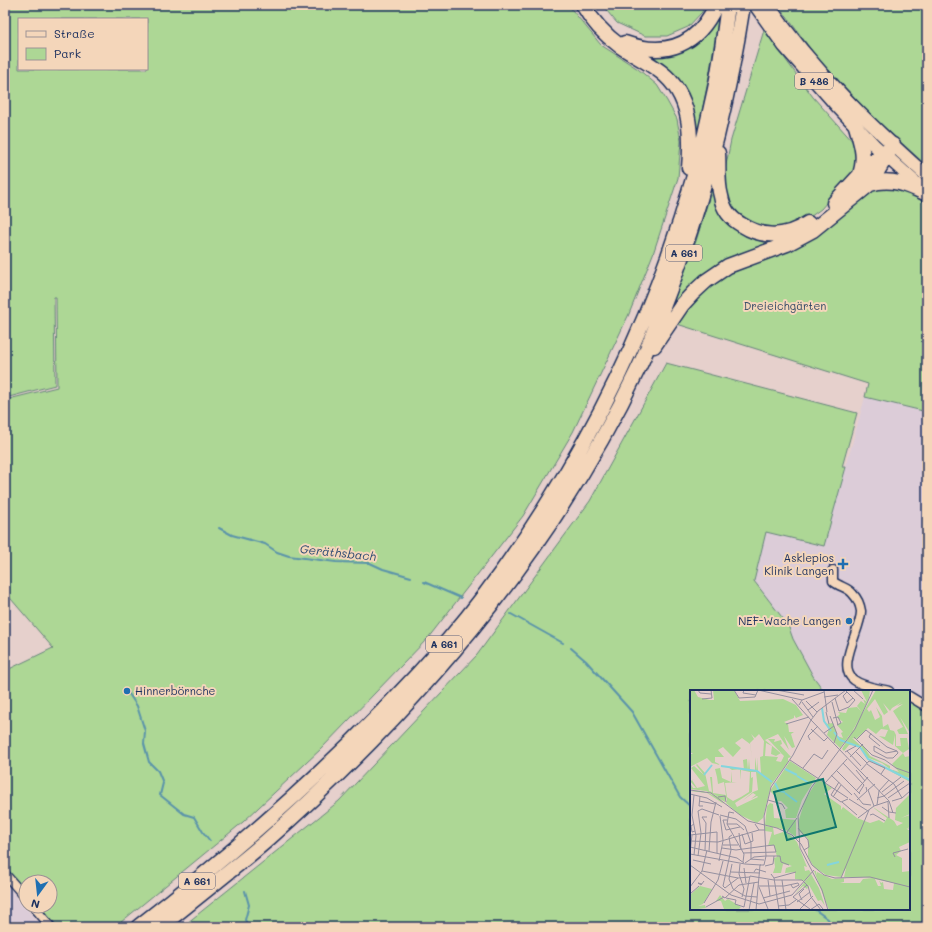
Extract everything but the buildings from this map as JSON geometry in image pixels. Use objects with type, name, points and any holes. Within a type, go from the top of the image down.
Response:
[{"type":"highway","points":[[583,5],[603,31],[621,46],[663,73],[672,83],[684,103],[691,132],[685,206]]},
{"type":"highway","points":[[603,31],[620,41],[640,48],[660,49],[674,47],[688,41],[700,32],[710,19],[716,5]]},
{"type":"highway","name":"A 661","points":[[138,927],[201,877],[254,832],[346,748],[388,705],[450,637],[486,592],[528,534],[569,470],[619,376],[643,322],[659,282],[685,206],[706,132],[715,88],[728,5]]},
{"type":"highway","name":"A 661","points":[[639,368],[686,246],[718,135],[736,48],[743,5]]},
{"type":"highway","points":[[856,126],[863,153],[865,179]]},
{"type":"highway","points":[[718,135],[719,183],[721,197],[730,215],[738,223],[756,233],[775,235],[804,226],[814,219],[865,179],[887,152]]},
{"type":"highway","points":[[865,179],[897,182],[927,194]]},
{"type":"highway","name":"A 661","points":[[160,927],[263,843],[311,800],[399,713],[460,645],[539,542],[580,475],[639,368],[692,293],[714,275],[741,261],[798,239],[813,230],[831,216],[865,179]]},
{"type":"main road","name":"B 486","points":[[755,5],[774,33],[802,67],[856,126],[887,152],[927,176]]},
{"type":"main road","name":"B 486","points":[[768,5],[791,37],[887,152],[927,194]]},
{"type":"street","points":[[833,570],[833,582],[843,586],[853,593],[861,612],[846,665],[850,676],[853,680],[859,683],[885,690]]},
{"type":"street","points":[[910,697],[927,707]]},
{"type":"street","points":[[5,874],[18,889]]},
{"type":"street","points":[[40,914],[51,927]]},
{"type":"shaded area","name":"Asklepios Klinik Langen","points":[[865,397],[927,412],[927,713],[910,702],[910,690],[823,690],[813,676],[793,639],[788,625],[754,581],[766,532],[824,546]]},
{"type":"shaded area","points":[[5,883],[18,898],[18,914],[31,914],[42,927],[5,927]]},
{"type":"green space","points":[[5,5],[568,5],[601,45],[638,69],[657,85],[677,119],[681,141],[678,178],[653,254],[629,314],[573,432],[523,516],[428,638],[321,749],[243,822],[115,927],[58,927],[46,914],[58,914],[58,874],[18,874],[18,882],[5,868],[5,671],[53,648],[5,592],[5,400],[57,387],[56,297],[54,297],[55,385],[5,398]]},
{"type":"green space","points":[[602,5],[704,5],[702,12],[688,27],[667,36],[645,36],[617,23]]},
{"type":"green space","points":[[778,5],[927,5],[927,166],[869,113],[815,55]]},
{"type":"green space","points":[[720,8],[697,137],[688,104],[632,48],[665,51]]},
{"type":"green space","points":[[764,30],[813,97],[854,143],[859,156],[853,172],[821,209],[803,222],[773,229],[758,228],[737,215],[727,199],[725,170],[731,140]]},
{"type":"green space","points":[[715,179],[733,224],[801,232],[724,261],[669,313],[696,241]]},
{"type":"green space","name":"Dreieichgärten","points":[[885,185],[909,192],[927,205],[927,412],[865,397],[868,384],[677,324],[684,313],[701,294],[724,276],[738,269],[784,253],[804,242],[873,190]]},
{"type":"green space","points":[[666,363],[857,413],[842,467],[846,467],[824,546],[766,532],[754,581],[788,625],[793,639],[813,676],[823,690],[690,690],[690,910],[910,910],[910,702],[927,713],[927,927],[182,927],[339,801],[477,655],[590,501]]},
{"type":"waterway","name":"Geräthsbach","points":[[219,528],[232,535],[265,544],[277,552],[289,556],[336,562],[370,563],[383,569],[411,577]]},
{"type":"waterway","name":"Geräthsbach","points":[[424,582],[461,598]]},
{"type":"waterway","name":"Geräthsbach","points":[[511,614],[563,643]]},
{"type":"waterway","name":"Geräthsbach","points":[[571,648],[586,661],[632,712],[680,797],[690,806]]},
{"type":"waterway","points":[[127,691],[137,706],[145,731],[144,744],[149,762],[158,771],[163,783],[160,795],[184,814],[194,817],[210,841]]},
{"type":"waterway","points":[[245,891],[249,905],[245,920],[248,925],[253,927]]},
{"type":"waterway","name":"Geräthsbach","points":[[815,910],[828,919],[832,927]]},
{"type":"place","name":"Asklepios Klinik Langen","points":[[843,564]]},
{"type":"place","name":"NEF-Wache Langen","points":[[849,621]]},
{"type":"place","name":"Hinnerbörnche","points":[[127,691]]}]
